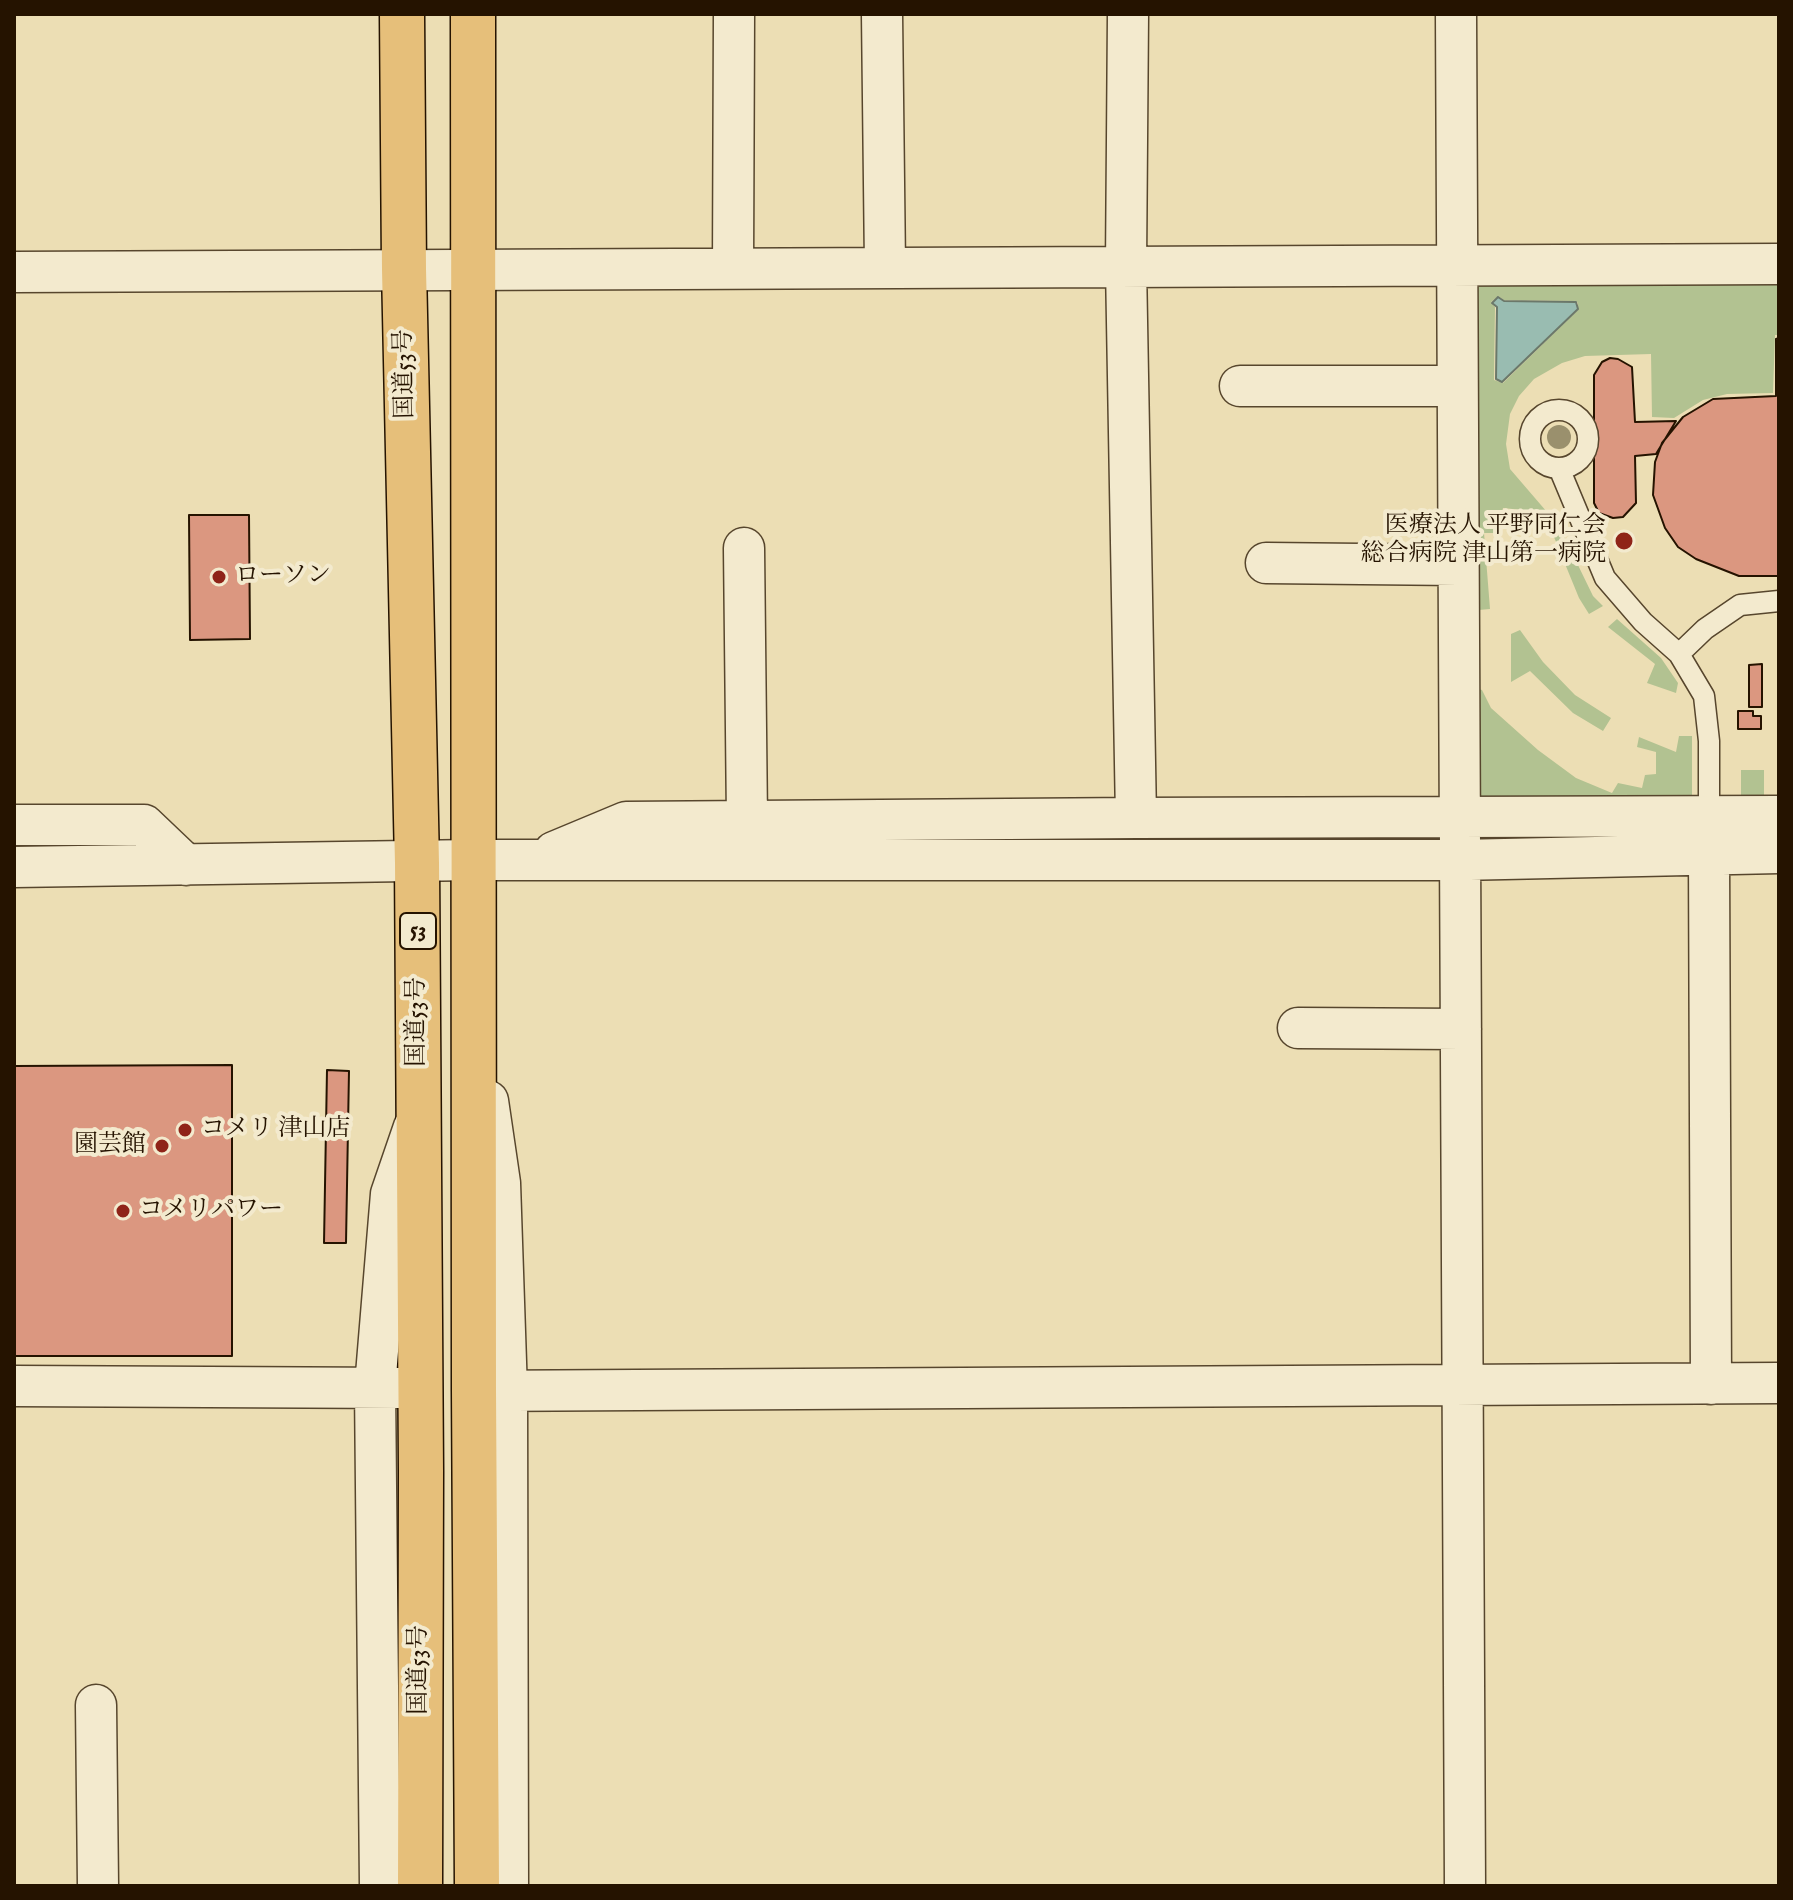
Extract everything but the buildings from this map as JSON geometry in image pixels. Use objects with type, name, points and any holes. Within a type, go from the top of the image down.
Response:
[{"type":"highway","name":"国道53号","points":[[402,14],[404,269],[417,863],[419,1867]]},
{"type":"highway","points":[[473,14],[474,1010],[490,1392],[477,1866]]},
{"type":"highway","points":[[419,1388],[451,1372],[457,1353],[455,1192],[474,1010]]},
{"type":"highway","points":[[419,1757],[442,1620],[443,1438],[451,1416],[462,1401],[490,1392]]},
{"type":"street","points":[[733,268],[734,14]]},
{"type":"street","points":[[882,14],[885,267]]},
{"type":"street","points":[[1128,14],[1126,266],[1136,818]]},
{"type":"street","points":[[1456,14],[1465,1886]]},
{"type":"street","points":[[14,272],[1779,264]]},
{"type":"street","points":[[1240,386],[1457,386]]},
{"type":"street","points":[[744,548],[747,821]]},
{"type":"street","points":[[1266,563],[1458,565]]},
{"type":"street","points":[[14,867],[474,860],[1459,860],[1709,835],[1779,816]]},
{"type":"street","points":[[536,860],[626,822],[1136,818],[1459,818],[1709,835],[1779,853]]},
{"type":"street","points":[[14,825],[144,825],[186,865]]},
{"type":"street","points":[[1709,835],[1711,1384]]},
{"type":"street","points":[[1298,1028],[1461,1029]]},
{"type":"street","points":[[380,1886],[375,1387],[391,1194],[419,1113]]},
{"type":"street","points":[[508,1886],[490,1392],[1779,1383]]},
{"type":"street","points":[[14,1386],[419,1388]]},
{"type":"street","points":[[96,1705],[98,1886]]},
{"type":"lane","points":[[1559,468],[1605,578],[1643,622],[1679,654],[1704,696],[1709,741],[1709,835]]},
{"type":"lane","points":[[1679,654],[1705,629],[1740,605],[1779,601]]},
{"type":"green space","points":[[1779,278],[1779,335],[1775,335],[1773,393],[1727,394],[1703,400],[1674,418],[1652,417],[1651,354],[1585,356],[1562,363],[1534,379],[1519,396],[1510,414],[1506,444],[1510,469],[1559,526],[1593,596],[1603,606],[1589,614],[1579,598],[1554,537],[1531,511],[1503,508],[1499,533],[1484,533],[1490,609],[1479,610],[1474,444],[1478,279]],"holes":[[[1498,296],[1504,300],[1576,301],[1578,310],[1503,383],[1494,380],[1495,307],[1491,302]]]},
{"type":"green space","points":[[1617,619],[1661,658],[1678,683],[1676,693],[1647,683],[1655,664],[1608,627]]},
{"type":"green space","points":[[1520,630],[1543,662],[1575,695],[1611,718],[1603,731],[1573,713],[1530,671],[1511,682],[1511,634]]},
{"type":"green space","points":[[1475,688],[1482,690],[1491,708],[1538,750],[1576,778],[1612,793],[1618,783],[1642,788],[1645,775],[1656,774],[1656,752],[1637,747],[1639,737],[1676,752],[1679,736],[1692,736],[1692,805],[1476,803]]},
{"type":"green space","points":[[1741,770],[1764,770],[1764,795],[1779,795],[1779,804],[1741,804]]},
{"type":"water","points":[[1498,297],[1504,301],[1576,302],[1578,309],[1502,382],[1496,379],[1497,307],[1492,303]]},
{"type":"place","name":"医療法人 平野同仁会 総合病院 津山第一病院","points":[[1624,541]]},
{"type":"place","name":"ローソン","points":[[219,577]]},
{"type":"place","name":"コメリ 津山店","points":[[185,1130]]},
{"type":"place","name":"園芸館","points":[[162,1146]]},
{"type":"place","name":"コメリパワー","points":[[123,1211]]}]
